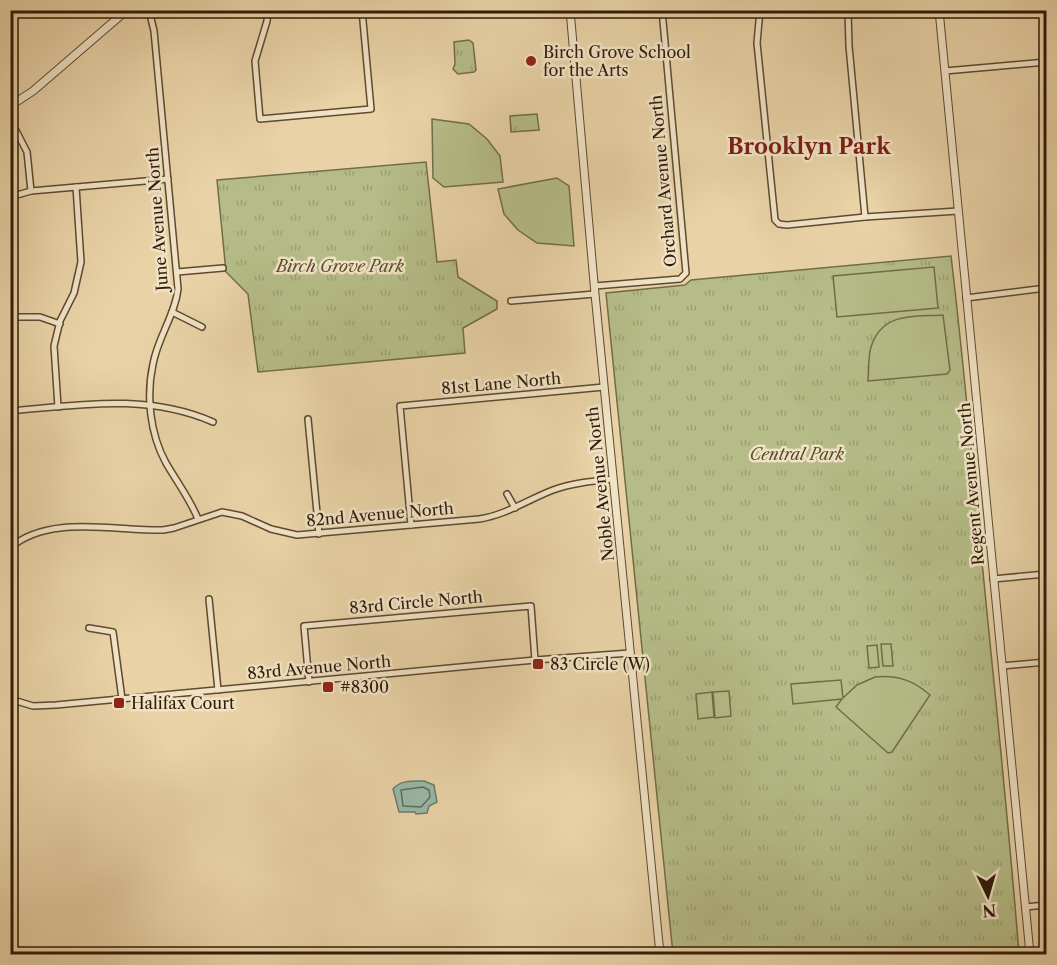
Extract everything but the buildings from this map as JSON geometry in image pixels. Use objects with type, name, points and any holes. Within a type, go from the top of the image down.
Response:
[{"type":"street","points":[[10,20],[21,10]]},
{"type":"street","points":[[10,106],[33,91],[127,10]]},
{"type":"street","name":"June Avenue North","points":[[149,10],[154,31],[177,272],[176,300],[163,329],[152,366],[150,405],[155,433],[165,460],[198,519]]},
{"type":"street","points":[[268,10],[255,61],[260,119],[371,109],[362,10]]},
{"type":"street","name":"Noble Avenue North","points":[[570,10],[604,387],[660,954]]},
{"type":"street","name":"Orchard Avenue North","points":[[595,290],[684,277],[662,10]]},
{"type":"street","points":[[760,10],[757,44],[775,220],[779,224],[787,225],[958,211]]},
{"type":"street","points":[[848,10],[849,46],[865,217]]},
{"type":"street","name":"Regent Avenue North","points":[[939,10],[1030,954]]},
{"type":"street","points":[[945,71],[1047,62]]},
{"type":"street","points":[[10,118],[27,152],[31,191]]},
{"type":"street","points":[[10,197],[31,191],[168,179]]},
{"type":"street","points":[[58,407],[54,346],[60,324],[74,293],[81,262],[76,188]]},
{"type":"street","points":[[177,272],[223,268]]},
{"type":"street","points":[[966,298],[1047,288]]},
{"type":"street","points":[[511,301],[595,290]]},
{"type":"street","points":[[172,312],[202,327]]},
{"type":"street","points":[[10,317],[40,317],[60,324]]},
{"type":"street","name":"81st Lane North","points":[[411,525],[400,406],[604,387]]},
{"type":"street","points":[[10,411],[115,402],[183,410],[213,422]]},
{"type":"street","points":[[308,419],[319,534]]},
{"type":"street","name":"82nd Avenue North","points":[[10,548],[28,535],[54,527],[163,530],[222,512],[233,512],[283,533],[319,534],[491,518],[554,490],[613,479]]},
{"type":"street","points":[[507,494],[515,508]]},
{"type":"street","points":[[75,519],[75,527]]},
{"type":"street","points":[[993,579],[1047,574]]},
{"type":"street","points":[[209,599],[218,690]]},
{"type":"street","name":"83rd Circle North","points":[[309,682],[304,626],[531,606],[535,660]]},
{"type":"street","points":[[89,628],[113,632],[122,699]]},
{"type":"street","name":"83rd Avenue North","points":[[10,699],[33,706],[630,653]]},
{"type":"street","points":[[1002,666],[1047,662]]},
{"type":"street","points":[[1025,907],[1047,904]]},
{"type":"green space","points":[[469,40],[473,43],[476,70],[458,74],[453,69],[455,64],[454,42]]},
{"type":"green space","points":[[537,114],[539,130],[511,132],[510,116]]},
{"type":"green space","points":[[432,119],[469,124],[487,139],[500,156],[503,182],[444,187],[433,178]]},
{"type":"green space","name":"Birch Grove Park","points":[[426,162],[437,262],[456,260],[458,277],[497,301],[497,309],[463,328],[465,353],[258,372],[248,294],[226,272],[217,180]]},
{"type":"green space","points":[[557,178],[569,186],[574,246],[537,243],[518,230],[504,214],[498,189]]},
{"type":"green space","name":"Central Park","points":[[951,256],[1001,750],[1019,954],[673,954],[606,293],[685,285],[691,280]]},
{"type":"green space","points":[[934,267],[938,308],[837,317],[833,276]]},
{"type":"green space","points":[[943,315],[950,370],[947,374],[868,381],[871,347],[883,328],[900,319]]},
{"type":"green space","points":[[881,644],[891,644],[893,666],[883,666]]},
{"type":"green space","points":[[877,645],[879,667],[869,668],[867,646]]},
{"type":"green space","points":[[875,677],[904,680],[930,695],[892,752],[888,753],[836,707],[842,699],[793,704],[791,684],[841,680],[843,698],[857,685]]},
{"type":"green space","points":[[729,691],[731,716],[715,718],[713,692]]},
{"type":"green space","points":[[712,692],[714,717],[698,719],[696,694]]},
{"type":"water","points":[[424,781],[434,785],[437,802],[429,806],[427,813],[399,812],[393,789],[403,783]]},
{"type":"place","name":"Birch Grove School for the Arts","points":[[531,61]]},
{"type":"place","name":"83 Circle (W)","points":[[538,664]]},
{"type":"place","name":"#8300","points":[[328,687]]},
{"type":"place","name":"Halifax Court","points":[[119,703]]},
{"type":"district","name":"Brooklyn Park","points":[[809,146]]}]
